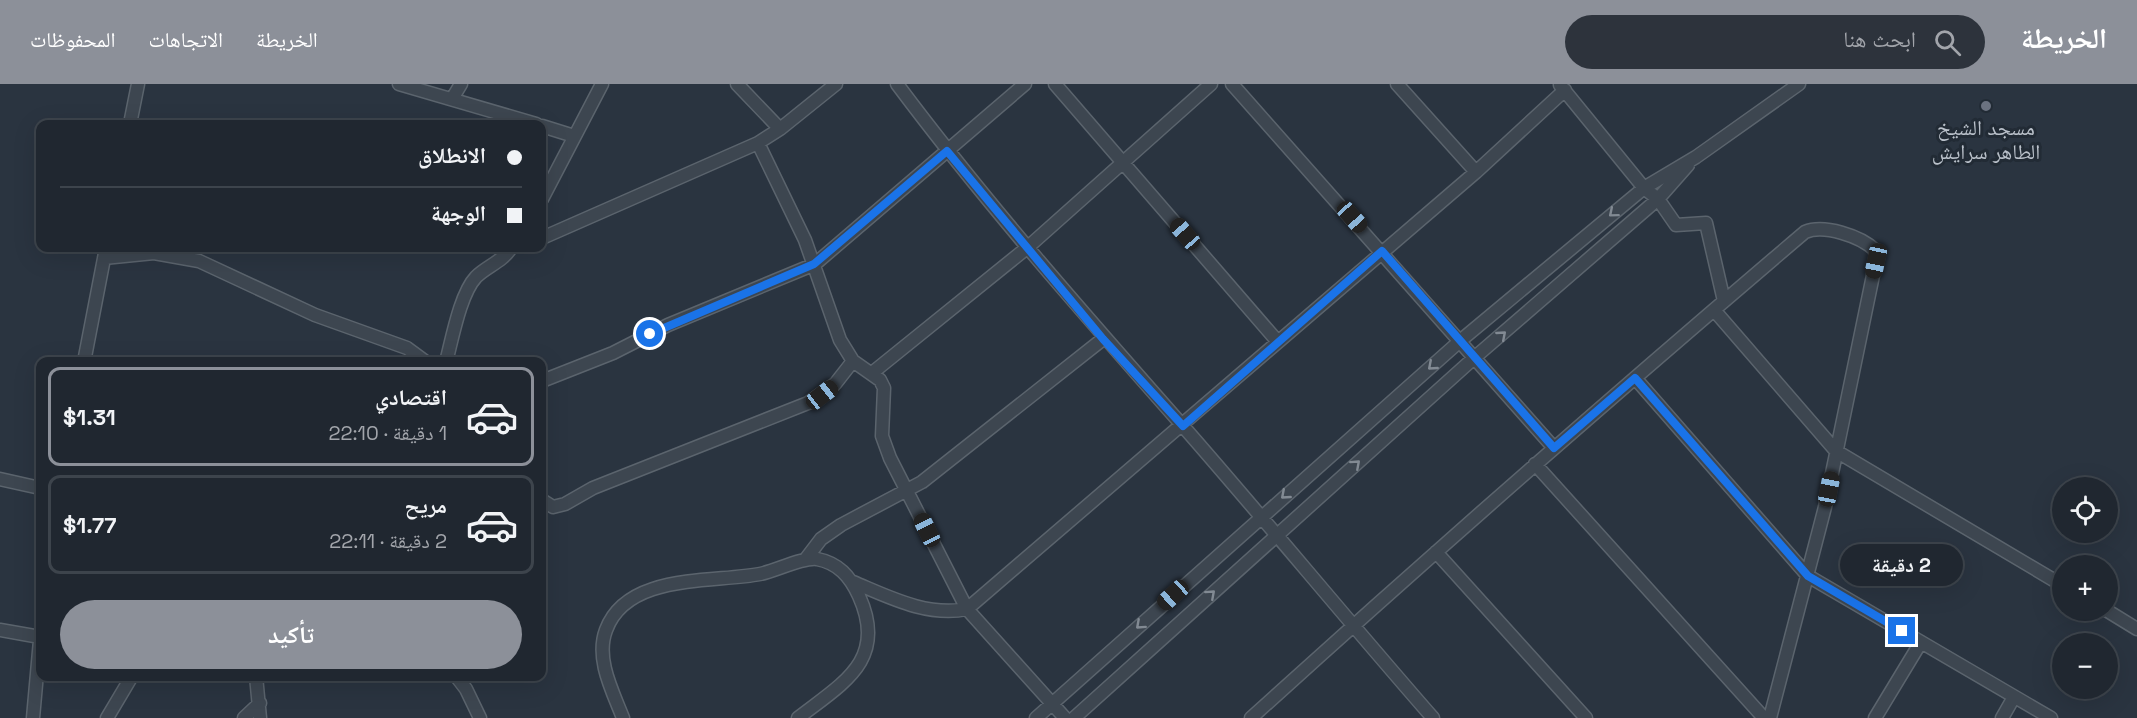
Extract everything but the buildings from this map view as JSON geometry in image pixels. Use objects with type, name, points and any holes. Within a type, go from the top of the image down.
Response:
[{"type":"street","points":[[131,120],[138,84]]},
{"type":"street","points":[[399,84],[523,120]]},
{"type":"street","points":[[452,99],[461,84]]},
{"type":"street","points":[[546,191],[602,84]]},
{"type":"street","points":[[737,84],[780,129]]},
{"type":"street","points":[[546,236],[758,142],[780,129],[836,84]]},
{"type":"street","points":[[897,84],[947,151],[1103,339],[1183,426],[1259,518],[1431,717]]},
{"type":"street","points":[[546,379],[613,353],[668,325],[814,264],[1024,84]]},
{"type":"street","points":[[1055,84],[1278,342]]},
{"type":"street","points":[[872,373],[1028,247],[1211,84]]},
{"type":"street","points":[[1232,84],[1554,448]]},
{"type":"street","points":[[1396,84],[1476,172]]},
{"type":"street","points":[[1036,718],[1460,341],[1644,188],[1696,157],[1799,84]]},
{"type":"street","points":[[623,718],[605,667],[603,643],[613,617],[630,601],[660,586],[760,574],[814,558],[831,563],[853,582],[912,605],[951,612],[967,609],[1183,426],[1382,251],[1476,172],[1562,87],[1644,188],[1658,199],[1676,225],[1706,223],[1719,305],[1836,452],[2052,579]]},
{"type":"street","points":[[546,127],[574,136]]},
{"type":"street","points":[[758,142],[814,264],[832,323],[853,361],[872,373],[884,388],[882,436],[890,458],[967,609],[1065,718]]},
{"type":"street","points":[[1074,718],[1474,358],[1658,199],[1696,157]]},
{"type":"street","points":[[1251,718],[1535,464],[1719,305],[1805,232],[1814,228],[1825,228],[1869,244],[1875,250],[1876,261],[1808,576],[1770,718]]},
{"type":"street","points":[[448,357],[469,289],[476,277],[507,252]]},
{"type":"street","points":[[85,357],[105,253],[154,254],[199,261],[315,315],[407,348],[419,357]]},
{"type":"street","points":[[805,560],[812,548],[841,525],[907,491],[1103,339]]},
{"type":"street","points":[[546,503],[553,507],[565,504],[593,488],[808,402],[835,384],[853,361]]},
{"type":"street","points":[[1635,378],[1808,576],[2051,718]]},
{"type":"street","points":[[1535,464],[1764,718]]},
{"type":"street","points":[[0,480],[36,487]]},
{"type":"street","points":[[1436,552],[1586,718]]},
{"type":"street","points":[[798,718],[854,673],[862,660],[870,627],[868,613],[853,582]]},
{"type":"street","points":[[2118,617],[2137,629]]},
{"type":"street","points":[[0,630],[36,638]]},
{"type":"street","points":[[1875,718],[1921,642]]},
{"type":"street","points":[[33,718],[36,681]]},
{"type":"street","points":[[107,718],[129,681]]},
{"type":"street","points":[[257,681],[260,718]]},
{"type":"street","points":[[460,681],[480,718]]},
{"type":"street","points":[[2002,718],[2014,697]]},
{"type":"street","points":[[244,718],[260,703]]},
{"type":"place","name":"مسجد الشيخ الطاهر سرايش","points":[[1986,106]]},
{"type":"route","points":[[650,334],[814,264],[947,151],[1103,339],[1183,426],[1382,251],[1554,448],[1635,378],[1808,576],[1902,631]]}]
